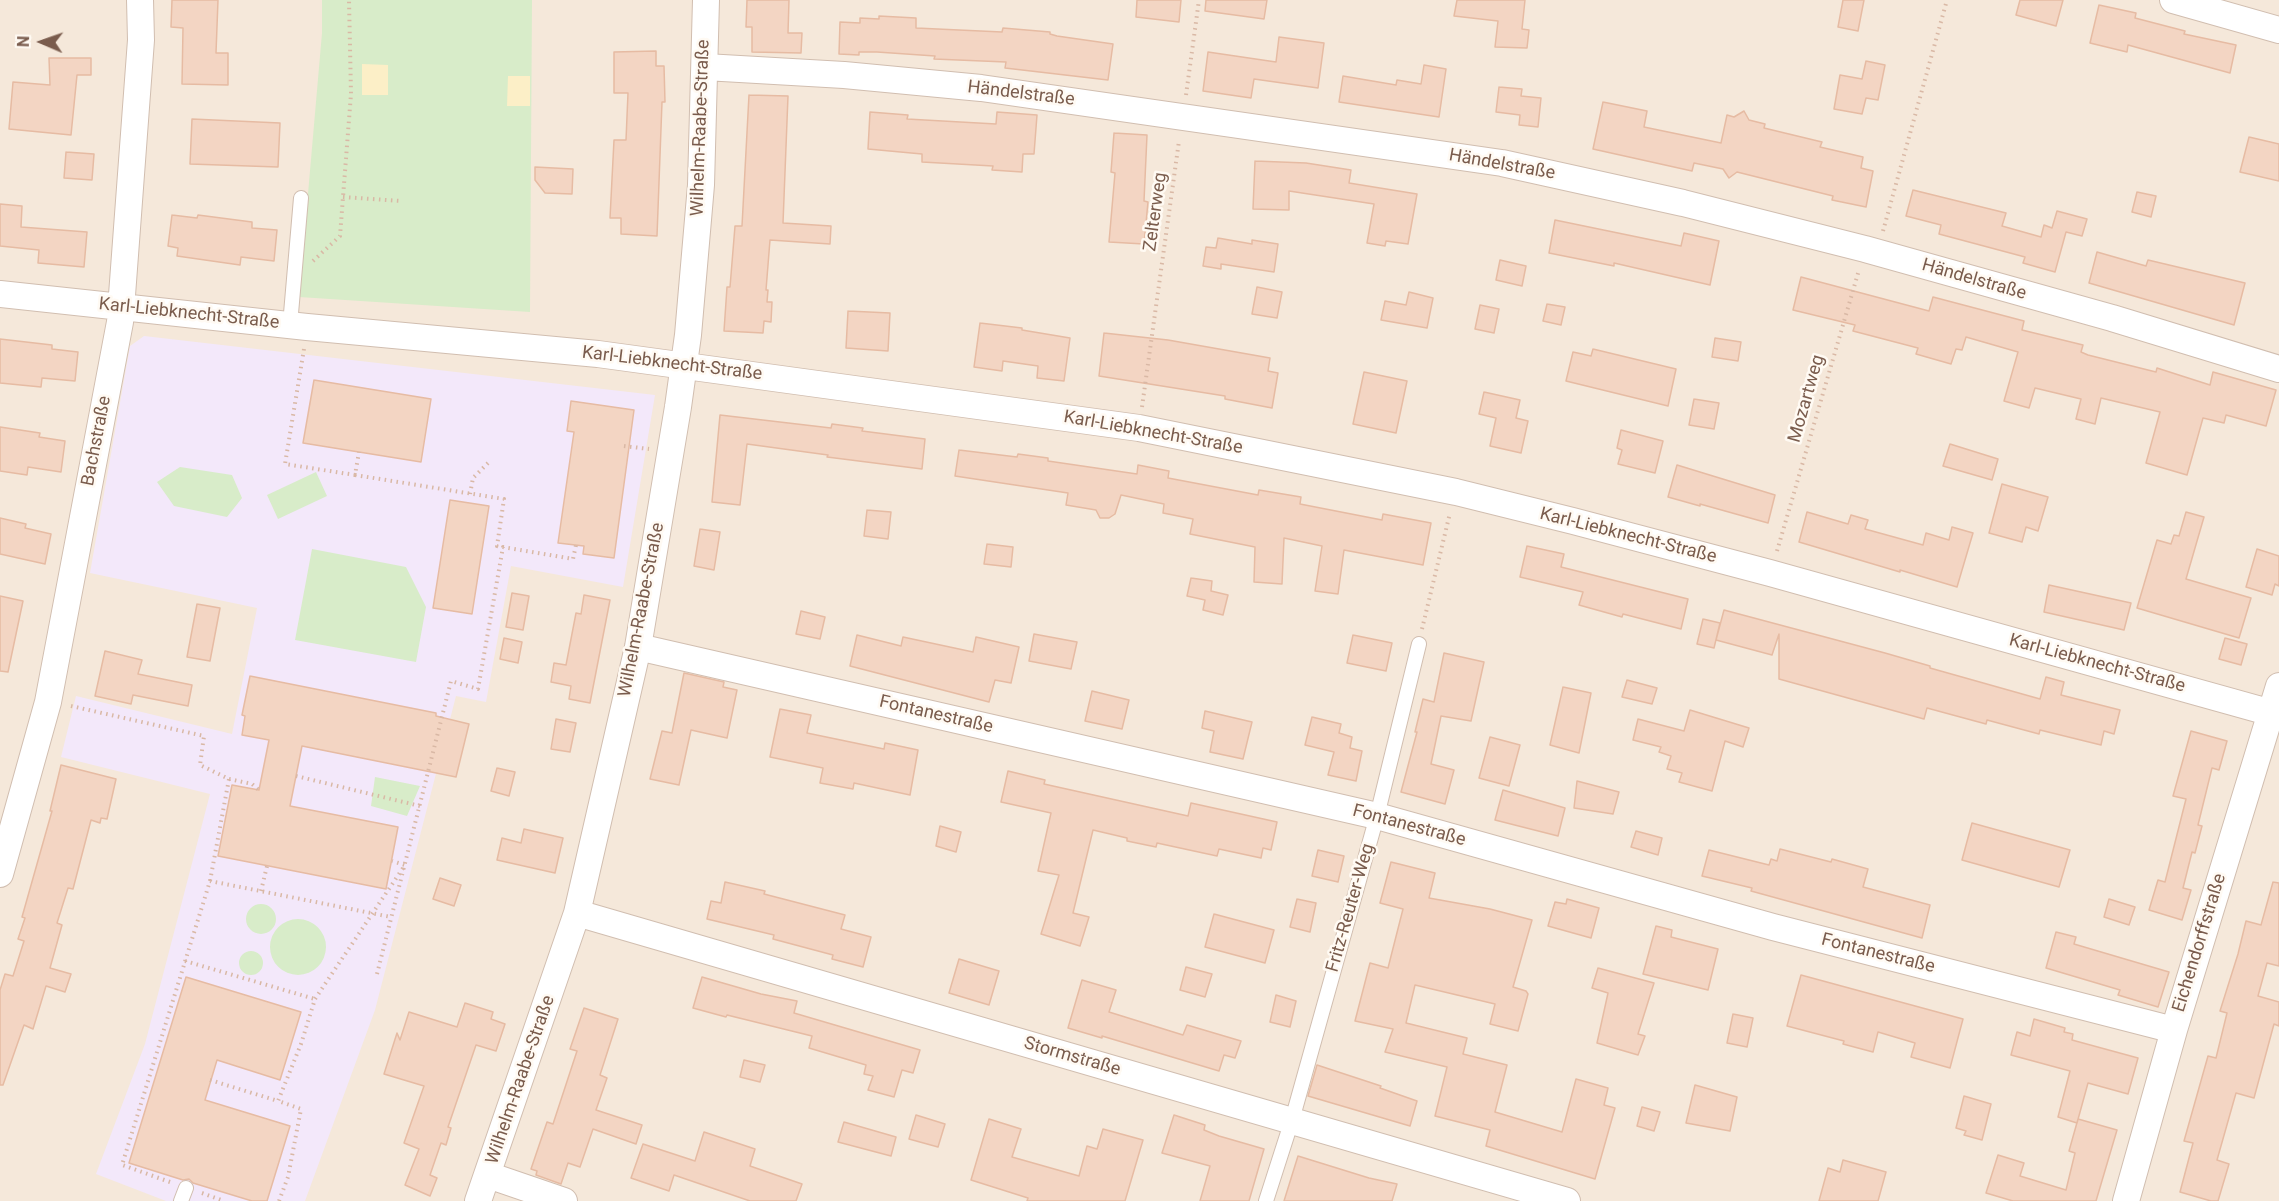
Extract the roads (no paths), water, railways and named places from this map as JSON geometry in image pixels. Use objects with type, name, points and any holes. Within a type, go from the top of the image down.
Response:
[{"type":"street","name":"Bachstraße","points":[[0,874],[9,814],[48,702],[122,307],[141,40],[140,0]]},
{"type":"street","name":"Wilhelm-Raabe-Straße","points":[[478,1201],[577,913],[638,647],[684,364],[700,196],[706,0]]},
{"type":"street","points":[[2173,0],[2279,30]]},
{"type":"street","name":"Händelstraße","points":[[705,67],[981,88],[1502,163],[1683,203],[1871,251],[2112,318],[2279,369]]},
{"type":"street","name":"Karl-Liebknecht-Straße","points":[[0,294],[684,364],[1139,428],[1456,492],[1573,521],[1770,573],[2275,714]]},
{"type":"street","name":"Fontanestraße","points":[[638,647],[1377,816],[1773,927],[2174,1030]]},
{"type":"street","name":"Eichendorffstraße","points":[[2126,1201],[2174,1030],[2275,714],[2279,686]]},
{"type":"street","name":"Stormstraße","points":[[577,913],[1567,1201]]},
{"type":"street","points":[[488,1175],[564,1201]]},
{"type":"lane","points":[[290,325],[301,198]]},
{"type":"lane","name":"Fritz-Reuter-Weg","points":[[1266,1201],[1292,1120],[1377,816],[1419,644]]}]
